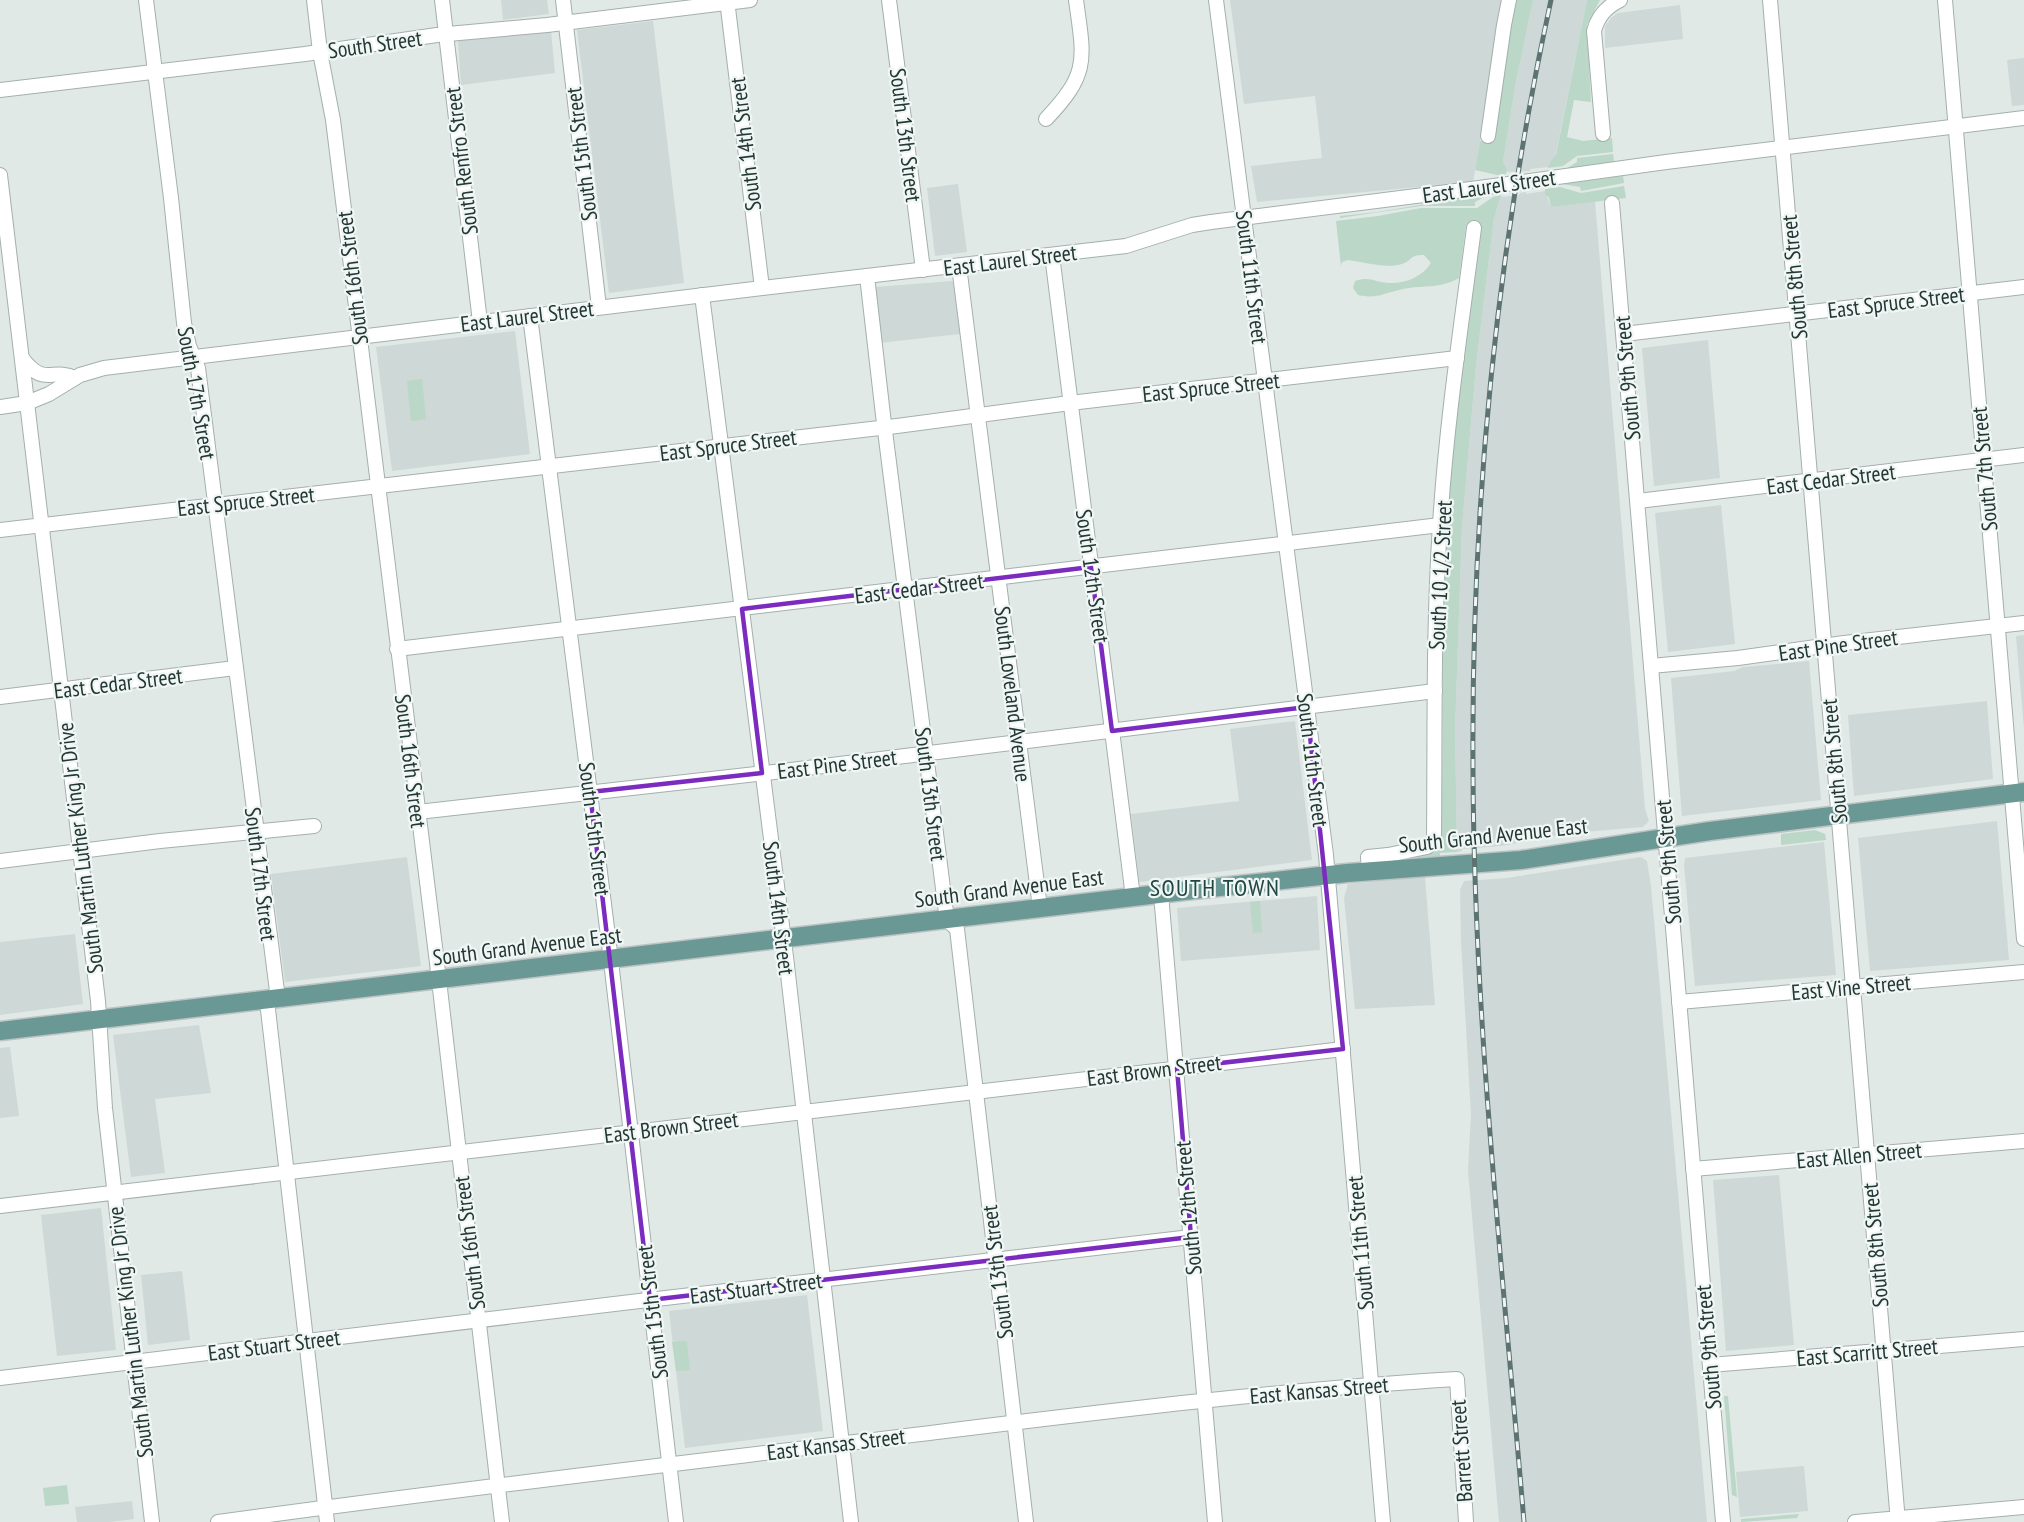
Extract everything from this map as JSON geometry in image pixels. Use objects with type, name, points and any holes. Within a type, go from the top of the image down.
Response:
[{"type":"main road","name":"South Grand Avenue East","points":[[0,1031],[1328,875],[1521,860],[1839,814],[2017,793]]},
{"type":"street","name":"South 17th Street","points":[[146,0],[184,323],[189,346],[198,368],[256,831],[287,1173],[327,1522]]},
{"type":"street","name":"South 16th Street","points":[[314,0],[320,52],[333,120],[439,981],[502,1522]]},
{"type":"street","name":"South Renfro Street","points":[[442,0],[480,322]]},
{"type":"street","name":"South 15th Street","points":[[562,0],[599,307]]},
{"type":"street","name":"South Street","points":[[0,90],[320,52],[446,34],[565,23],[750,0]]},
{"type":"street","name":"South 13th Street","points":[[889,0],[923,270]]},
{"type":"street","points":[[1046,119],[1070,92],[1078,77],[1082,58],[1082,39],[1077,0]]},
{"type":"street","name":"South 11th Street","points":[[1216,0],[1328,875],[1383,1522]]},
{"type":"street","points":[[1488,136],[1509,0]]},
{"type":"street","points":[[1603,134],[1594,31],[1599,18],[1606,9],[1620,0]]},
{"type":"street","name":"South 8th Street","points":[[1770,0],[1898,1520]]},
{"type":"street","name":"South 7th Street","points":[[1945,0],[1998,627],[2017,793],[2024,939]]},
{"type":"street","name":"South 14th Street","points":[[728,1],[762,288]]},
{"type":"street","name":"East Laurel Street","points":[[0,407],[27,403],[49,394],[75,378],[104,368],[599,307],[1126,246],[1192,225],[1783,147],[2024,118]]},
{"type":"street","name":"South Martin Luther King Jr Drive","points":[[0,175],[99,1020],[105,1108],[152,1522]]},
{"type":"street","name":"South 9th Street","points":[[1612,203],[1723,1522]]},
{"type":"street","name":"South 10 1/2 Street","points":[[1369,872],[1368,857],[1427,847],[1434,838],[1435,691],[1440,525],[1456,358],[1473,228]]},
{"type":"street","name":"South 12th Street","points":[[1052,255],[1133,897]]},
{"type":"street","name":"South Loveland Avenue","points":[[959,266],[1040,908]]},
{"type":"street","name":"South 13th Street","points":[[867,276],[946,920],[957,929],[1026,1522]]},
{"type":"street","name":"East Spruce Street","points":[[1624,334],[2024,287]]},
{"type":"street","name":"South 14th Street","points":[[702,295],[783,939],[851,1522]]},
{"type":"street","name":"South 15th Street","points":[[530,316],[611,960],[676,1522]]},
{"type":"street","points":[[22,357],[31,369],[38,373],[52,376],[66,374],[75,378]]},
{"type":"street","name":"East Spruce Street","points":[[0,530],[1456,358]]},
{"type":"street","name":"East Cedar Street","points":[[1638,501],[2024,455]]},
{"type":"street","name":"East Cedar Street","points":[[398,649],[1440,525]]},
{"type":"street","name":"East Pine Street","points":[[1651,666],[1738,658],[2024,623]]},
{"type":"street","name":"East Cedar Street","points":[[0,697],[235,668]]},
{"type":"street","name":"East Pine Street","points":[[418,812],[927,754],[1435,691]]},
{"type":"street","points":[[0,861],[160,841],[314,826]]},
{"type":"street","name":"South 12th Street","points":[[1161,894],[1215,1522]]},
{"type":"street","name":"East Vine Street","points":[[1679,1002],[2024,972]]},
{"type":"street","name":"East Brown Street","points":[[0,1206],[1343,1049]]},
{"type":"street","name":"East Allen Street","points":[[1693,1169],[2024,1141]]},
{"type":"street","name":"East Stuart Street","points":[[0,1378],[1191,1237]]},
{"type":"street","name":"East Scarritt Street","points":[[1710,1365],[2024,1339]]},
{"type":"street","name":"East Kansas Street","points":[[218,1522],[498,1484],[1014,1423],[1205,1401],[1457,1379]]},
{"type":"street","name":"Barrett Street","points":[[1457,1379],[1466,1522]]},
{"type":"street","points":[[1855,1522],[1898,1520],[2024,1507]]},
{"type":"highlighted area","points":[[1091,567],[1112,731],[1307,707],[1343,1049],[1177,1068],[1191,1237],[650,1300],[590,792],[762,773],[742,609]]},
{"type":"shaded area","points":[[501,0],[547,0],[549,14],[503,20]]},
{"type":"shaded area","points":[[1230,0],[1504,0],[1473,182],[1257,202],[1251,166],[1322,158],[1315,96],[1244,104]]},
{"type":"shaded area","points":[[1533,0],[1587,0],[1555,158],[1550,162],[1549,167],[1507,172],[1503,162],[1515,87]]},
{"type":"shaded area","points":[[1680,5],[1683,39],[1605,48],[1605,26],[1618,13]]},
{"type":"shaded area","points":[[653,21],[684,283],[609,293],[577,30]]},
{"type":"shaded area","points":[[551,31],[555,73],[461,85],[458,41]]},
{"type":"shaded area","points":[[2024,58],[2024,105],[2012,106],[2007,60]]},
{"type":"shaded area","points":[[958,184],[967,252],[935,256],[927,188]]},
{"type":"shaded area","points":[[1545,191],[1551,207],[1595,201],[1645,809],[1649,821],[1643,827],[1572,833],[1501,846],[1462,849],[1457,852],[1455,730],[1462,527],[1476,365],[1494,218],[1501,195],[1503,197]]},
{"type":"shaded area","points":[[952,281],[960,334],[879,343],[873,299],[875,287]]},
{"type":"shaded area","points":[[515,331],[530,454],[392,471],[376,347]]},
{"type":"shaded area","points":[[1708,340],[1720,478],[1654,486],[1642,348]]},
{"type":"shaded area","points":[[1721,505],[1735,644],[1668,652],[1655,513]]},
{"type":"shaded area","points":[[2024,635],[2024,729],[2016,636]]},
{"type":"shaded area","points":[[1809,661],[1821,800],[1682,816],[1671,678],[1734,671],[1743,667]]},
{"type":"shaded area","points":[[1987,701],[1993,779],[1854,796],[1848,715]]},
{"type":"shaded area","points":[[1295,721],[1312,860],[1139,882],[1131,814],[1239,801],[1230,729]]},
{"type":"shaded area","points":[[1997,821],[2009,960],[1870,971],[1858,838]]},
{"type":"shaded area","points":[[1824,842],[1836,975],[1695,986],[1685,858]]},
{"type":"shaded area","points":[[407,857],[421,966],[285,982],[271,874]]},
{"type":"shaded area","points":[[1641,857],[1647,861],[1651,886],[1707,1522],[1499,1522],[1468,1171],[1471,1114],[1460,890],[1464,881],[1507,878]]},
{"type":"shaded area","points":[[1425,877],[1435,1005],[1355,1009],[1344,898],[1348,884]]},
{"type":"shaded area","points":[[1317,896],[1320,950],[1181,961],[1177,908]]},
{"type":"shaded area","points":[[75,934],[83,1004],[0,1015],[0,942]]},
{"type":"shaded area","points":[[199,1025],[211,1093],[155,1099],[165,1173],[131,1177],[113,1035]]},
{"type":"shaded area","points":[[10,1047],[19,1116],[0,1118],[0,1048]]},
{"type":"shaded area","points":[[1779,1175],[1794,1345],[1726,1351],[1713,1180]]},
{"type":"shaded area","points":[[101,1208],[116,1350],[57,1356],[41,1215]]},
{"type":"shaded area","points":[[182,1271],[190,1340],[148,1345],[141,1275]]},
{"type":"shaded area","points":[[807,1295],[823,1431],[685,1448],[669,1311]]},
{"type":"shaded area","points":[[1804,1466],[1808,1511],[1740,1517],[1736,1472]]},
{"type":"shaded area","points":[[132,1501],[134,1519],[77,1522],[75,1507]]},
{"type":"green space","points":[[1517,0],[1533,0],[1515,87],[1503,162],[1507,169],[1506,174],[1497,175],[1475,170],[1480,141],[1491,142],[1507,37]]},
{"type":"green space","points":[[1587,0],[1600,0],[1587,25],[1591,102],[1574,100],[1567,137],[1583,141],[1612,138],[1613,152],[1577,156],[1563,166],[1548,168],[1556,155]]},
{"type":"green space","points":[[1613,154],[1614,162],[1564,170],[1577,162],[1577,158]]},
{"type":"green space","points":[[1623,176],[1624,183],[1581,191],[1580,187],[1561,184]]},
{"type":"green space","points":[[1624,186],[1626,198],[1551,207],[1549,198],[1545,194],[1545,189],[1560,187],[1581,193]]},
{"type":"green space","points":[[1492,193],[1475,202],[1475,206],[1421,206],[1340,218],[1340,216]]},
{"type":"green space","points":[[1501,195],[1494,218],[1476,365],[1462,527],[1455,730],[1457,852],[1440,853],[1440,856],[1406,858],[1441,837],[1444,608],[1449,493],[1460,379],[1480,227],[1466,226],[1459,278],[1444,284],[1407,288],[1379,296],[1370,296],[1358,295],[1353,288],[1355,281],[1365,279],[1388,283],[1401,282],[1418,276],[1431,263],[1424,255],[1413,257],[1396,265],[1348,260],[1342,262],[1341,266],[1336,221],[1421,208],[1477,208],[1493,197]]},
{"type":"green space","points":[[422,379],[426,419],[411,421],[407,381]]},
{"type":"green space","points":[[1815,830],[1825,834],[1826,840],[1781,845],[1781,834]]},
{"type":"green space","points":[[1260,901],[1262,932],[1253,933],[1250,902]]},
{"type":"green space","points":[[672,1342],[687,1342],[690,1370],[676,1371]]},
{"type":"green space","points":[[1724,1396],[1728,1396],[1737,1497],[1732,1495]]},
{"type":"green space","points":[[67,1485],[69,1504],[45,1506],[43,1488]]},
{"type":"green space","points":[[1799,1514],[1797,1518],[1741,1522],[1741,1519]]},
{"type":"railway","points":[[1524,1522],[1491,1147],[1478,959],[1473,771],[1474,674],[1482,480],[1502,286],[1515,190],[1551,0]]},
{"type":"district","name":"SOUTH TOWN","points":[[1215,888]]}]
